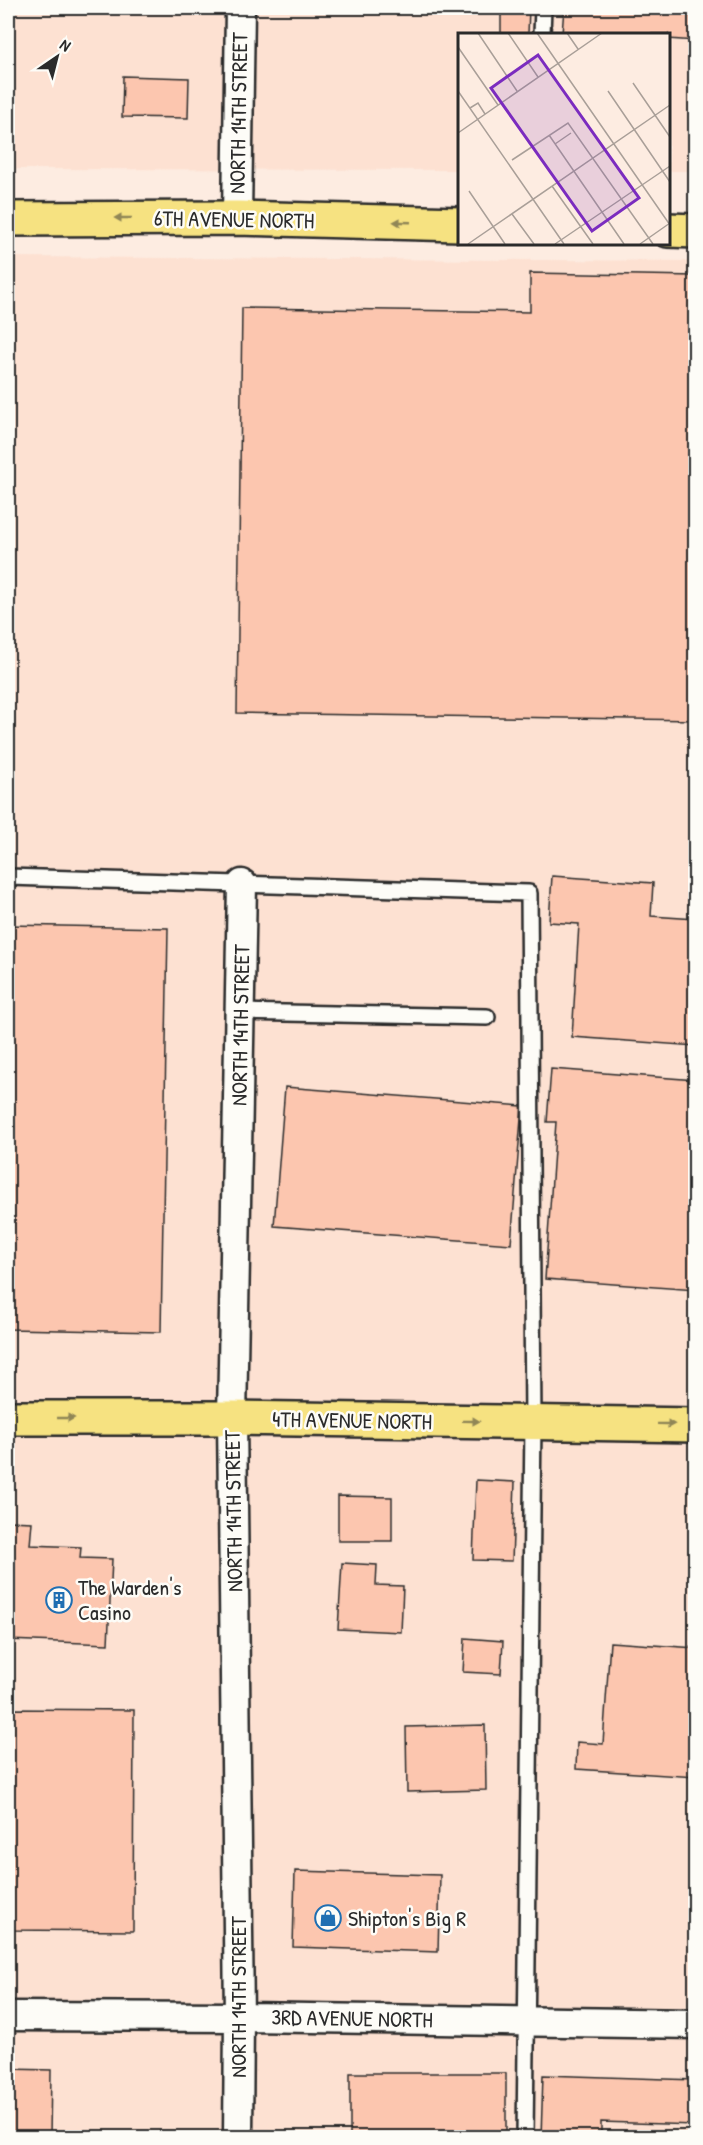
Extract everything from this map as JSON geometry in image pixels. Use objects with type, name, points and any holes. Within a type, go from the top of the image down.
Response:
[{"type":"main road","name":"6TH AVENUE NORTH","points":[[8,219],[237,218],[458,224]]},
{"type":"main road","points":[[670,230],[696,231]]},
{"type":"main road","name":"4TH AVENUE NORTH","points":[[8,1418],[232,1418],[696,1425]]},
{"type":"street","name":"NORTH 14TH STREET","points":[[237,218],[240,8]]},
{"type":"street","name":"NORTH 14TH STREET","points":[[238,2138],[239,2017],[232,1418],[243,884]]},
{"type":"street","name":"3RD AVENUE NORTH","points":[[8,2016],[696,2024]]},
{"type":"lane","points":[[542,33],[543,8]]},
{"type":"lane","points":[[8,877],[529,893],[533,1422],[525,2138]]},
{"type":"lane","points":[[240,1012],[487,1017]]},
{"type":"shaded area","points":[[8,8],[695,8],[695,171],[670,171],[670,33],[458,33],[458,170],[8,169]]},
{"type":"shaded area","points":[[8,257],[695,261],[695,2137],[8,2138]]},
{"type":"building","points":[[501,8],[529,8],[528,33],[501,33]]},
{"type":"building","points":[[564,8],[696,8],[696,41],[670,39],[670,33],[562,33]]},
{"type":"building","points":[[123,76],[189,78],[188,118],[122,117]]},
{"type":"building","points":[[530,273],[696,276],[696,720],[237,713],[242,308],[530,312]]},
{"type":"building","points":[[552,876],[653,883],[651,916],[696,919],[696,1046],[572,1037],[579,924],[549,922]]},
{"type":"building","points":[[8,925],[168,928],[161,1332],[8,1329]]},
{"type":"building","points":[[551,1069],[696,1080],[696,1290],[545,1279],[556,1122],[547,1122]]},
{"type":"building","points":[[285,1087],[522,1106],[511,1244],[274,1226]]},
{"type":"building","points":[[476,1480],[515,1482],[512,1561],[473,1560]]},
{"type":"building","points":[[338,1496],[392,1497],[392,1541],[338,1541]]},
{"type":"building","name":"The Warden's Casino","points":[[8,1521],[32,1522],[30,1545],[81,1547],[80,1558],[112,1559],[108,1644],[8,1640]]},
{"type":"building","points":[[342,1563],[377,1565],[376,1585],[403,1586],[401,1632],[338,1629]]},
{"type":"building","points":[[465,1638],[503,1641],[501,1674],[463,1672]]},
{"type":"building","points":[[610,1642],[696,1648],[696,1777],[576,1769],[577,1742],[603,1744]]},
{"type":"building","points":[[8,1709],[134,1710],[133,1931],[8,1930]]},
{"type":"building","points":[[485,1725],[486,1790],[407,1792],[406,1727]]},
{"type":"building","points":[[295,1871],[440,1875],[438,1952],[293,1947]]},
{"type":"building","points":[[8,2069],[51,2070],[50,2138],[8,2138]]},
{"type":"building","points":[[350,2073],[506,2073],[506,2138],[350,2138]]},
{"type":"building","points":[[543,2075],[696,2080],[696,2125],[601,2122],[601,2138],[541,2138]]},
{"type":"place","name":"The Warden's Casino","points":[[59,1600]]},
{"type":"place","name":"Shipton's Big R","points":[[328,1918]]}]
